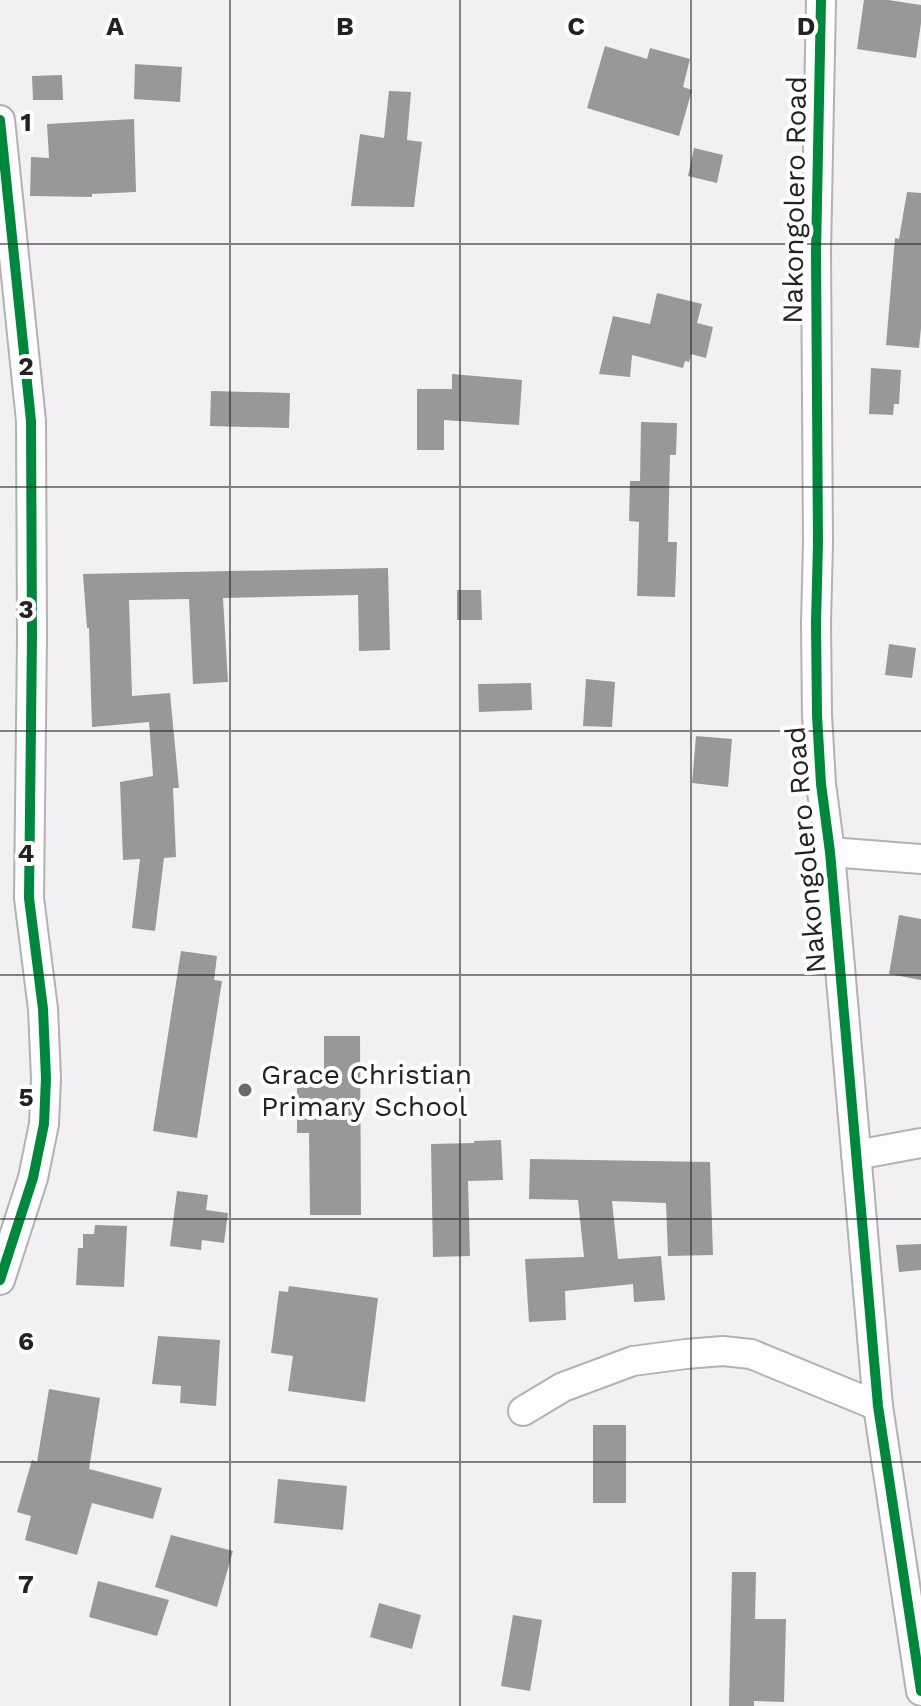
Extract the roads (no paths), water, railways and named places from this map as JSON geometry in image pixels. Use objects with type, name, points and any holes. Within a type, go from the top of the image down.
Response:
[{"type":"street","name":"Nakongolero Road","points":[[821,0],[816,252],[816,623],[821,784],[830,852],[878,1406],[921,1691]]},
{"type":"street","points":[[0,120],[31,421],[29,898],[43,1009],[46,1078],[44,1124],[33,1178],[0,1280]]},
{"type":"street","points":[[830,852],[921,859]]},
{"type":"street","points":[[856,1155],[921,1143]]},
{"type":"street","points":[[523,1411],[563,1387],[633,1361],[723,1351],[763,1358],[878,1406]]},
{"type":"place","name":"Grace Christian Primary School","points":[[245,1090]]}]
